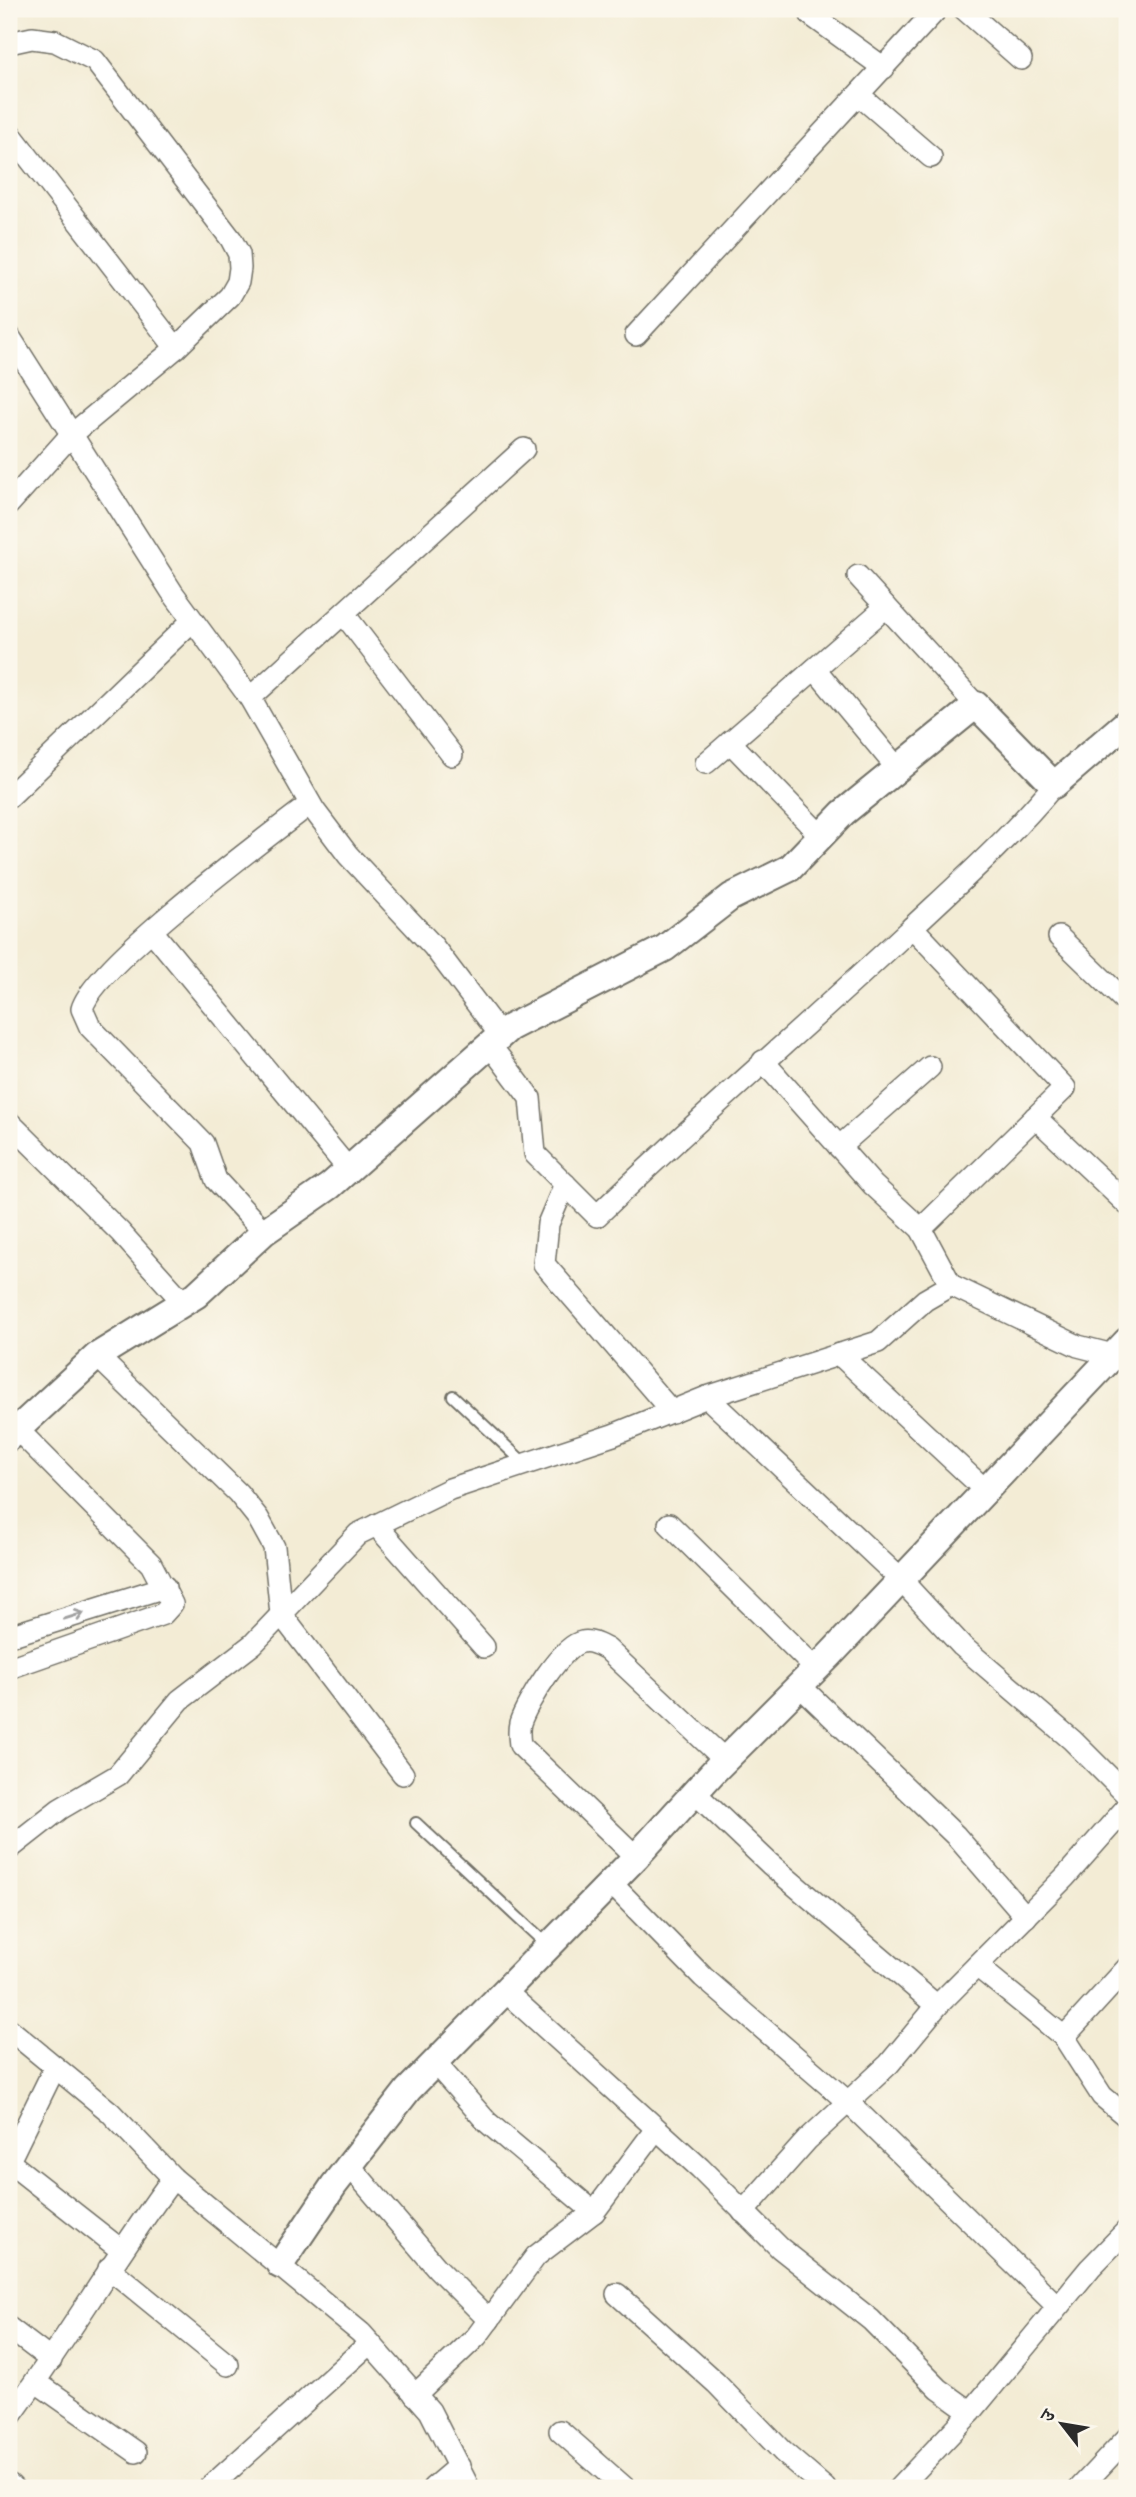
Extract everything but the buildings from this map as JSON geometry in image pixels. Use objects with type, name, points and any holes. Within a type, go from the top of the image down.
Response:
[{"type":"street","points":[[636,335],[937,9]]},
{"type":"street","points":[[964,9],[1021,59]]},
{"type":"street","points":[[811,15],[884,68]]},
{"type":"street","points":[[9,43],[32,38],[55,41],[94,61],[231,239],[239,254],[238,282],[230,296],[176,348],[71,436],[9,504]]},
{"type":"street","points":[[859,94],[932,158]]},
{"type":"street","points":[[9,132],[176,348]]},
{"type":"street","points":[[9,336],[192,621],[250,698],[310,804],[348,855],[433,946],[496,1040],[530,1098],[535,1154],[597,1216],[684,1131],[1017,830],[1054,785],[1127,722]]},
{"type":"street","points":[[250,698],[524,449]]},
{"type":"street","points":[[858,576],[976,705],[1054,785]]},
{"type":"street","points":[[706,763],[886,607]]},
{"type":"street","points":[[344,614],[452,755]]},
{"type":"street","points":[[9,797],[192,621]]},
{"type":"street","points":[[815,669],[897,768]]},
{"type":"street","points":[[9,1668],[163,1614],[170,1610],[172,1604],[166,1587],[151,1564],[13,1433],[97,1356],[196,1295],[264,1232],[349,1170],[509,1028],[665,948],[731,897],[790,868],[821,836],[897,768],[976,705]]},
{"type":"street","points":[[730,742],[821,836]]},
{"type":"street","points":[[264,1232],[216,1180],[203,1143],[84,1018],[82,1009],[89,993],[152,931],[310,804]]},
{"type":"street","points":[[912,927],[1065,1088],[921,1229]]},
{"type":"street","points":[[152,931],[349,1170]]},
{"type":"street","points":[[1059,937],[1127,1003]]},
{"type":"street","points":[[763,1061],[873,1185],[921,1229],[951,1285],[1078,1346],[1120,1348]]},
{"type":"street","points":[[839,1147],[930,1067]]},
{"type":"street","points":[[1035,1117],[1127,1204]]},
{"type":"street","points":[[9,1122],[120,1232],[183,1302]]},
{"type":"street","points":[[565,1184],[548,1224],[544,1264],[672,1412]]},
{"type":"street","points":[[9,1849],[60,1809],[118,1775],[180,1700],[253,1644],[358,1534],[450,1489],[527,1466],[707,1397],[878,1342],[925,1300],[951,1285]]},
{"type":"street","points":[[280,2265],[349,2165],[408,2090],[636,1857],[725,1760],[1120,1348]]},
{"type":"street","points":[[839,1354],[984,1489]]},
{"type":"street","points":[[97,1356],[238,1493],[258,1518],[274,1548],[281,1614],[402,1774]]},
{"type":"street","points":[[707,1397],[900,1579],[962,1646],[1072,1740],[1127,1795]]},
{"type":"street","points":[[669,1524],[956,1836],[1026,1917]]},
{"type":"street","points":[[376,1525],[484,1647]]},
{"type":"street","points":[[9,1636],[166,1587]]},
{"type":"street","points":[[636,1857],[520,1745],[518,1735],[524,1712],[559,1658],[572,1645],[583,1641],[594,1642],[607,1649],[725,1760]]},
{"type":"street","points":[[694,1793],[780,1873],[937,2006]]},
{"type":"street","points":[[743,2212],[807,2140],[889,2064],[937,2006],[1026,1917],[1127,1807]]},
{"type":"street","points":[[610,1882],[703,1977],[848,2102],[1057,2306]]},
{"type":"street","points":[[977,1966],[1064,2037],[1102,2096],[1127,2117]]},
{"type":"street","points":[[1064,2037],[1125,1977]]},
{"type":"street","points":[[505,1991],[656,2129],[780,2248],[871,2320],[939,2389],[971,2412]]},
{"type":"street","points":[[9,2029],[110,2112],[173,2178],[370,2343],[430,2411],[469,2488]]},
{"type":"street","points":[[435,2063],[487,2122],[594,2212]]},
{"type":"street","points":[[55,2067],[9,2162],[229,2365]]},
{"type":"street","points":[[415,2395],[477,2336],[536,2256],[594,2212],[656,2129]]},
{"type":"street","points":[[349,2165],[437,2268],[489,2320]]},
{"type":"street","points":[[9,2418],[51,2360],[115,2259],[173,2178]]},
{"type":"street","points":[[899,2488],[971,2412],[1057,2306],[1127,2230]]},
{"type":"street","points":[[617,2294],[716,2383],[783,2452],[825,2488]]},
{"type":"street","points":[[9,2328],[51,2360]]},
{"type":"street","points":[[209,2488],[370,2343]]},
{"type":"street","points":[[36,2382],[136,2452]]},
{"type":"street","points":[[560,2431],[625,2488]]},
{"type":"street","points":[[1080,2488],[1127,2438]]},
{"type":"street","points":[[433,2488],[458,2466]]},
{"type":"street","points":[[9,2484],[13,2488]]},
{"type":"lane","points":[[453,1396],[527,1466]]},
{"type":"lane","points":[[416,1823],[547,1945]]}]
